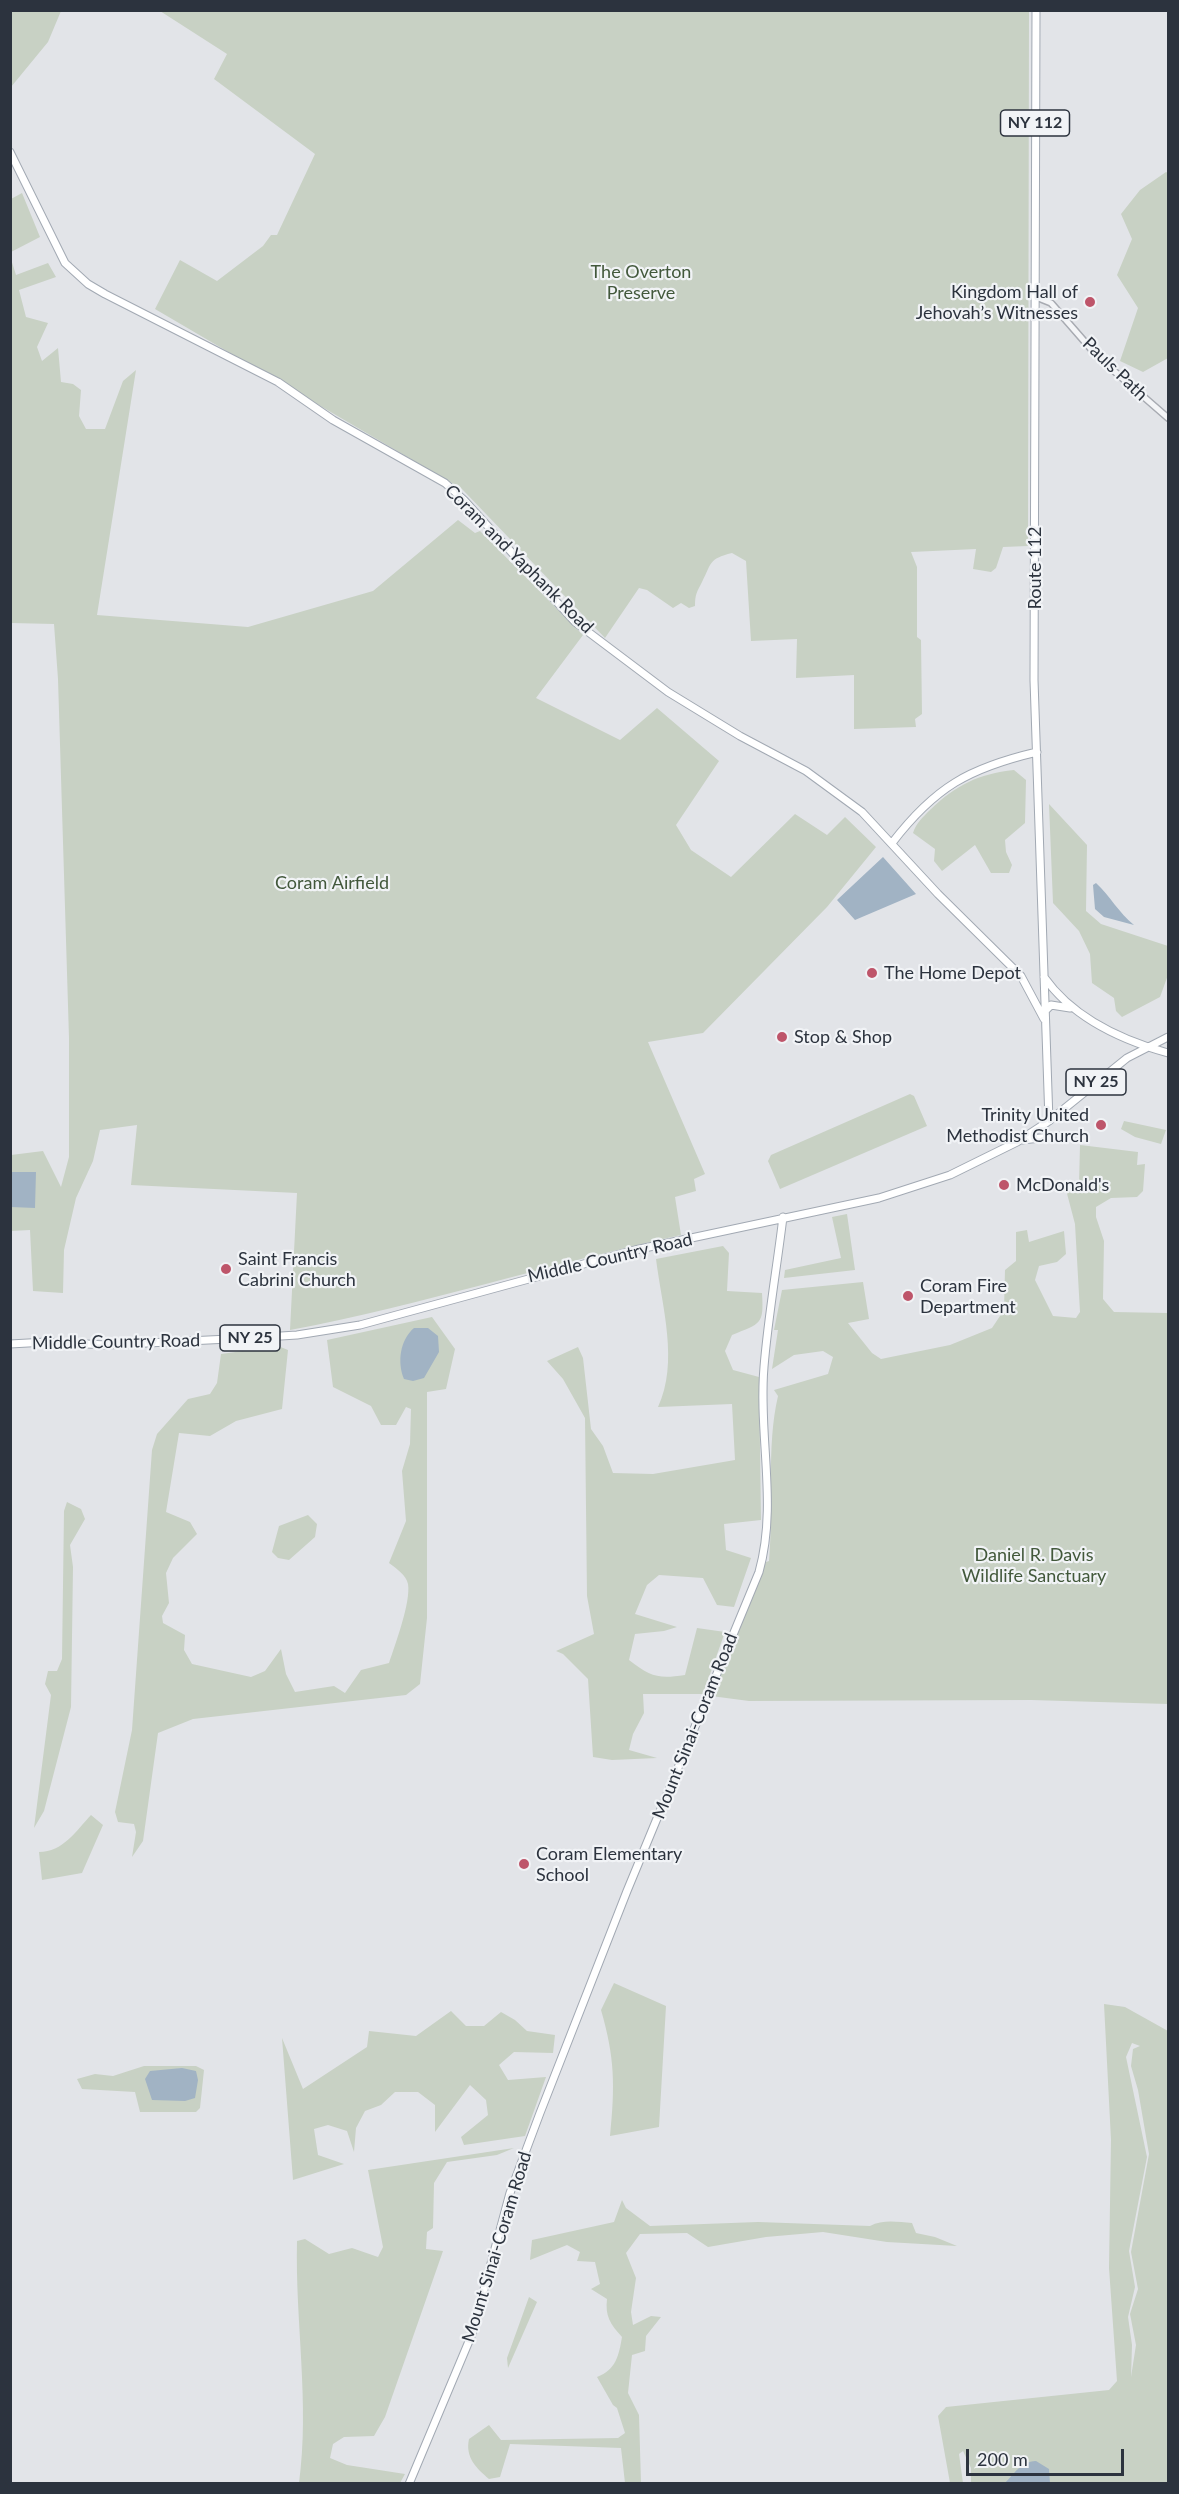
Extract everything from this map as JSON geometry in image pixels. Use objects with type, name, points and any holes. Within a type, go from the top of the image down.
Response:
[{"type":"main road","name":"Route 112","points":[[1036,10],[1034,459],[1037,752],[1049,1121]]},
{"type":"main road","name":"Coram and Yaphank Road","points":[[10,152],[65,263],[79,277],[105,294],[278,382],[333,420],[445,483],[464,500],[575,622],[676,697],[814,777],[862,812],[968,925],[1021,976],[1044,1015]]},
{"type":"main road","points":[[892,843],[934,796],[964,774],[998,761],[1037,752]]},
{"type":"main road","points":[[1044,977],[1072,1008],[1113,1032],[1145,1047],[1168,1053]]},
{"type":"main road","points":[[1044,1015],[1051,1005],[1072,1008]]},
{"type":"main road","name":"Middle Country Road","points":[[10,1344],[46,1342],[107,1346],[297,1335],[360,1325],[406,1314],[564,1267],[852,1204],[914,1188],[975,1164],[1020,1141],[1049,1121],[1127,1058],[1168,1037]]},
{"type":"main road","points":[[1020,1141],[1059,1136]]},
{"type":"main road","name":"Mount Sinai-Coram Road","points":[[408,2484],[472,2334],[510,2193],[540,2114],[627,1891],[759,1572],[765,1549],[769,1495],[764,1367],[783,1218]]},
{"type":"street","name":"Pauls Path","points":[[1036,297],[1051,303],[1098,357],[1168,418]]},
{"type":"green space","points":[[11,10],[61,11],[48,42],[11,87]]},
{"type":"green space","name":"The Overton Preserve","points":[[160,11],[1029,11],[1028,546],[1003,547],[996,568],[991,572],[973,569],[976,549],[911,552],[917,567],[917,637],[921,640],[922,714],[915,719],[916,727],[854,729],[854,675],[796,678],[797,639],[751,641],[746,561],[732,553],[719,557],[712,563],[697,593],[695,606],[689,608],[681,603],[673,608],[647,590],[639,588],[605,638],[462,489],[155,309],[180,260],[217,281],[263,246],[271,235],[277,235],[315,154],[214,79],[227,54]]},
{"type":"green space","points":[[1166,172],[1168,173],[1168,358],[1143,372],[1120,361],[1138,308],[1117,275],[1132,239],[1121,214],[1140,190]]},
{"type":"green space","points":[[22,193],[40,237],[11,252],[11,199]]},
{"type":"green space","name":"Coram Airfield","points":[[10,256],[16,275],[48,263],[56,277],[19,290],[26,317],[48,323],[37,347],[42,361],[58,348],[61,382],[73,384],[81,390],[79,416],[86,429],[105,429],[123,381],[136,370],[97,615],[248,627],[373,591],[458,520],[475,533],[480,531],[583,635],[536,698],[620,740],[657,708],[719,761],[676,825],[691,850],[731,877],[795,814],[827,835],[845,817],[876,847],[827,907],[703,1033],[648,1042],[705,1174],[694,1179],[696,1191],[675,1197],[681,1235],[388,1309],[290,1330],[297,1193],[131,1185],[137,1125],[100,1130],[93,1161],[76,1198],[64,1250],[63,1293],[33,1291],[30,1230],[11,1231],[10,1207],[35,1207],[35,1172],[11,1172],[11,1155],[43,1151],[61,1187],[69,1157],[69,1038],[58,679],[54,624],[11,623]]},
{"type":"green space","points":[[1014,770],[1026,780],[1025,823],[1005,840],[1006,852],[1012,865],[1009,873],[991,873],[975,845],[942,871],[934,861],[935,849],[913,833],[918,823],[940,801],[968,782],[989,774]]},
{"type":"green space","points":[[1049,804],[1087,845],[1086,911],[1101,924],[1168,946],[1168,975],[1160,997],[1122,1017],[1116,1011],[1114,998],[1092,983],[1090,954],[1079,931],[1053,903]]},
{"type":"green space","points":[[910,1094],[914,1096],[927,1126],[780,1189],[768,1161],[771,1155]]},
{"type":"green space","points":[[1124,1121],[1166,1130],[1161,1144],[1135,1137],[1121,1129]]},
{"type":"green space","name":"Daniel R. Davis Wildlife Sanctuary","points":[[1080,1145],[1138,1152],[1137,1165],[1145,1164],[1143,1191],[1137,1197],[1111,1198],[1096,1207],[1096,1217],[1104,1241],[1103,1299],[1114,1312],[1168,1313],[1168,1704],[1031,1700],[749,1701],[711,1696],[766,1562],[769,1561],[772,1436],[778,1396],[774,1390],[828,1374],[833,1357],[823,1351],[794,1355],[772,1369],[778,1330],[774,1330],[782,1290],[863,1282],[869,1319],[848,1323],[872,1353],[881,1359],[950,1345],[992,1328],[1004,1310],[1005,1270],[1016,1261],[1016,1232],[1027,1230],[1029,1242],[1064,1231],[1066,1254],[1057,1262],[1039,1266],[1035,1280],[1053,1316],[1076,1318],[1080,1312],[1075,1224],[1065,1186],[1079,1185]]},
{"type":"green space","points":[[847,1214],[855,1270],[784,1278],[785,1270],[841,1258],[832,1217]]},
{"type":"green space","points":[[723,1246],[729,1253],[727,1291],[762,1293],[762,1311],[759,1322],[732,1335],[725,1351],[733,1370],[759,1377],[761,1520],[724,1524],[726,1550],[751,1558],[734,1607],[717,1605],[703,1578],[659,1575],[647,1585],[635,1614],[677,1627],[664,1631],[635,1634],[629,1660],[643,1670],[668,1677],[685,1675],[697,1628],[725,1632],[703,1694],[643,1694],[644,1713],[633,1734],[629,1750],[657,1758],[612,1760],[593,1757],[588,1679],[563,1654],[556,1651],[594,1634],[587,1596],[585,1418],[563,1379],[547,1361],[578,1347],[583,1358],[591,1429],[603,1446],[613,1473],[653,1474],[735,1460],[732,1404],[658,1407],[664,1390],[668,1353],[665,1315],[656,1259]]},
{"type":"green space","points":[[432,1317],[455,1349],[446,1389],[427,1392],[427,1618],[420,1684],[406,1695],[193,1719],[158,1733],[143,1841],[132,1857],[136,1832],[134,1824],[118,1822],[115,1812],[132,1730],[152,1450],[157,1434],[188,1399],[210,1394],[217,1383],[221,1354],[278,1346],[288,1350],[282,1409],[236,1421],[210,1436],[179,1433],[166,1512],[190,1522],[197,1534],[173,1558],[166,1573],[169,1603],[162,1616],[163,1623],[185,1635],[184,1650],[192,1664],[251,1677],[265,1671],[281,1649],[286,1674],[295,1692],[334,1686],[345,1693],[361,1670],[389,1663],[405,1612],[408,1584],[403,1575],[389,1563],[406,1521],[402,1471],[410,1444],[411,1409],[406,1407],[396,1425],[381,1425],[371,1406],[333,1387],[327,1340]]},
{"type":"green space","points":[[67,1502],[81,1509],[85,1519],[70,1545],[73,1567],[71,1707],[44,1811],[34,1828],[51,1695],[45,1684],[48,1671],[57,1671],[62,1659],[64,1511]]},
{"type":"green space","points":[[308,1515],[317,1524],[315,1537],[289,1560],[278,1558],[272,1552],[279,1526]]},
{"type":"green space","points":[[91,1815],[103,1825],[82,1873],[42,1880],[39,1852],[62,1845]]},
{"type":"green space","points":[[614,1983],[666,2006],[659,2127],[610,2136],[613,2072],[601,2010]]},
{"type":"green space","points":[[1104,2004],[1125,2007],[1168,2031],[1168,2481],[1165,2484],[971,2483],[971,2468],[963,2451],[959,2454],[963,2483],[950,2483],[938,2416],[946,2407],[1109,2390],[1117,2381],[1109,2268],[1111,2140]],"holes":[[[1132,2043],[1140,2046],[1133,2049],[1131,2066],[1138,2090],[1149,2154],[1131,2252],[1138,2289],[1130,2314],[1136,2345],[1131,2377],[1132,2345],[1128,2317],[1135,2287],[1129,2251],[1147,2157],[1126,2057]]]},
{"type":"green space","points":[[451,2011],[466,2026],[484,2026],[501,2012],[515,2020],[527,2031],[555,2035],[553,2053],[514,2052],[499,2065],[508,2080],[546,2077],[525,2136],[464,2145],[461,2137],[488,2115],[486,2100],[470,2085],[435,2132],[435,2105],[418,2092],[395,2092],[381,2105],[365,2111],[356,2128],[354,2152],[347,2131],[328,2125],[314,2129],[318,2155],[344,2164],[293,2180],[282,2038],[303,2089],[367,2047],[369,2031],[416,2036]]},
{"type":"green space","points":[[144,2066],[196,2066],[204,2070],[200,2108],[196,2112],[140,2112],[135,2092],[82,2089],[77,2079],[95,2074],[113,2076]]},
{"type":"green space","points":[[514,2148],[497,2155],[447,2162],[434,2183],[433,2228],[427,2232],[426,2249],[443,2251],[385,2417],[374,2436],[344,2437],[333,2444],[330,2458],[347,2465],[405,2474],[400,2483],[299,2483],[303,2393],[297,2241],[305,2239],[329,2254],[352,2248],[378,2257],[383,2247],[368,2170]]},
{"type":"green space","points":[[622,2200],[626,2208],[650,2226],[758,2222],[870,2226],[880,2222],[912,2223],[916,2233],[935,2237],[957,2246],[887,2242],[823,2232],[766,2237],[708,2247],[687,2233],[640,2234],[626,2253],[636,2278],[631,2312],[633,2325],[651,2316],[661,2317],[646,2336],[645,2351],[632,2355],[628,2393],[639,2415],[641,2483],[625,2483],[621,2448],[510,2444],[500,2477],[489,2479],[473,2462],[468,2445],[469,2439],[489,2425],[501,2440],[618,2438],[625,2433],[617,2408],[597,2377],[616,2361],[622,2337],[609,2320],[607,2299],[591,2289],[600,2284],[595,2262],[577,2261],[580,2252],[567,2245],[530,2260],[532,2240],[614,2222]]},
{"type":"green space","points":[[529,2297],[537,2302],[508,2368],[507,2358]]},
{"type":"water","points":[[883,857],[916,894],[855,920],[837,900]]},
{"type":"water","points":[[1096,883],[1134,925],[1104,917],[1095,909],[1093,885]]},
{"type":"water","points":[[11,1172],[36,1172],[35,1208],[11,1207]]},
{"type":"water","points":[[414,1328],[428,1328],[438,1336],[439,1352],[424,1378],[413,1381],[404,1379],[400,1359],[403,1345]]},
{"type":"water","points":[[182,2068],[196,2071],[198,2080],[195,2098],[185,2101],[152,2100],[145,2079],[150,2071]]},
{"type":"water","points":[[1036,2461],[1049,2469],[1050,2483],[1005,2483],[1022,2466]]},
{"type":"place","name":"Kingdom Hall of Jehovah’s Witnesses","points":[[1090,302]]},
{"type":"place","name":"The Home Depot","points":[[872,973]]},
{"type":"place","name":"Stop & Shop","points":[[782,1037]]},
{"type":"place","name":"Trinity United Methodist Church","points":[[1101,1125]]},
{"type":"place","name":"McDonald's","points":[[1004,1185]]},
{"type":"place","name":"Saint Francis Cabrini Church","points":[[226,1269]]},
{"type":"place","name":"Coram Fire Department","points":[[908,1296]]},
{"type":"place","name":"Coram Elementary School","points":[[524,1864]]}]
